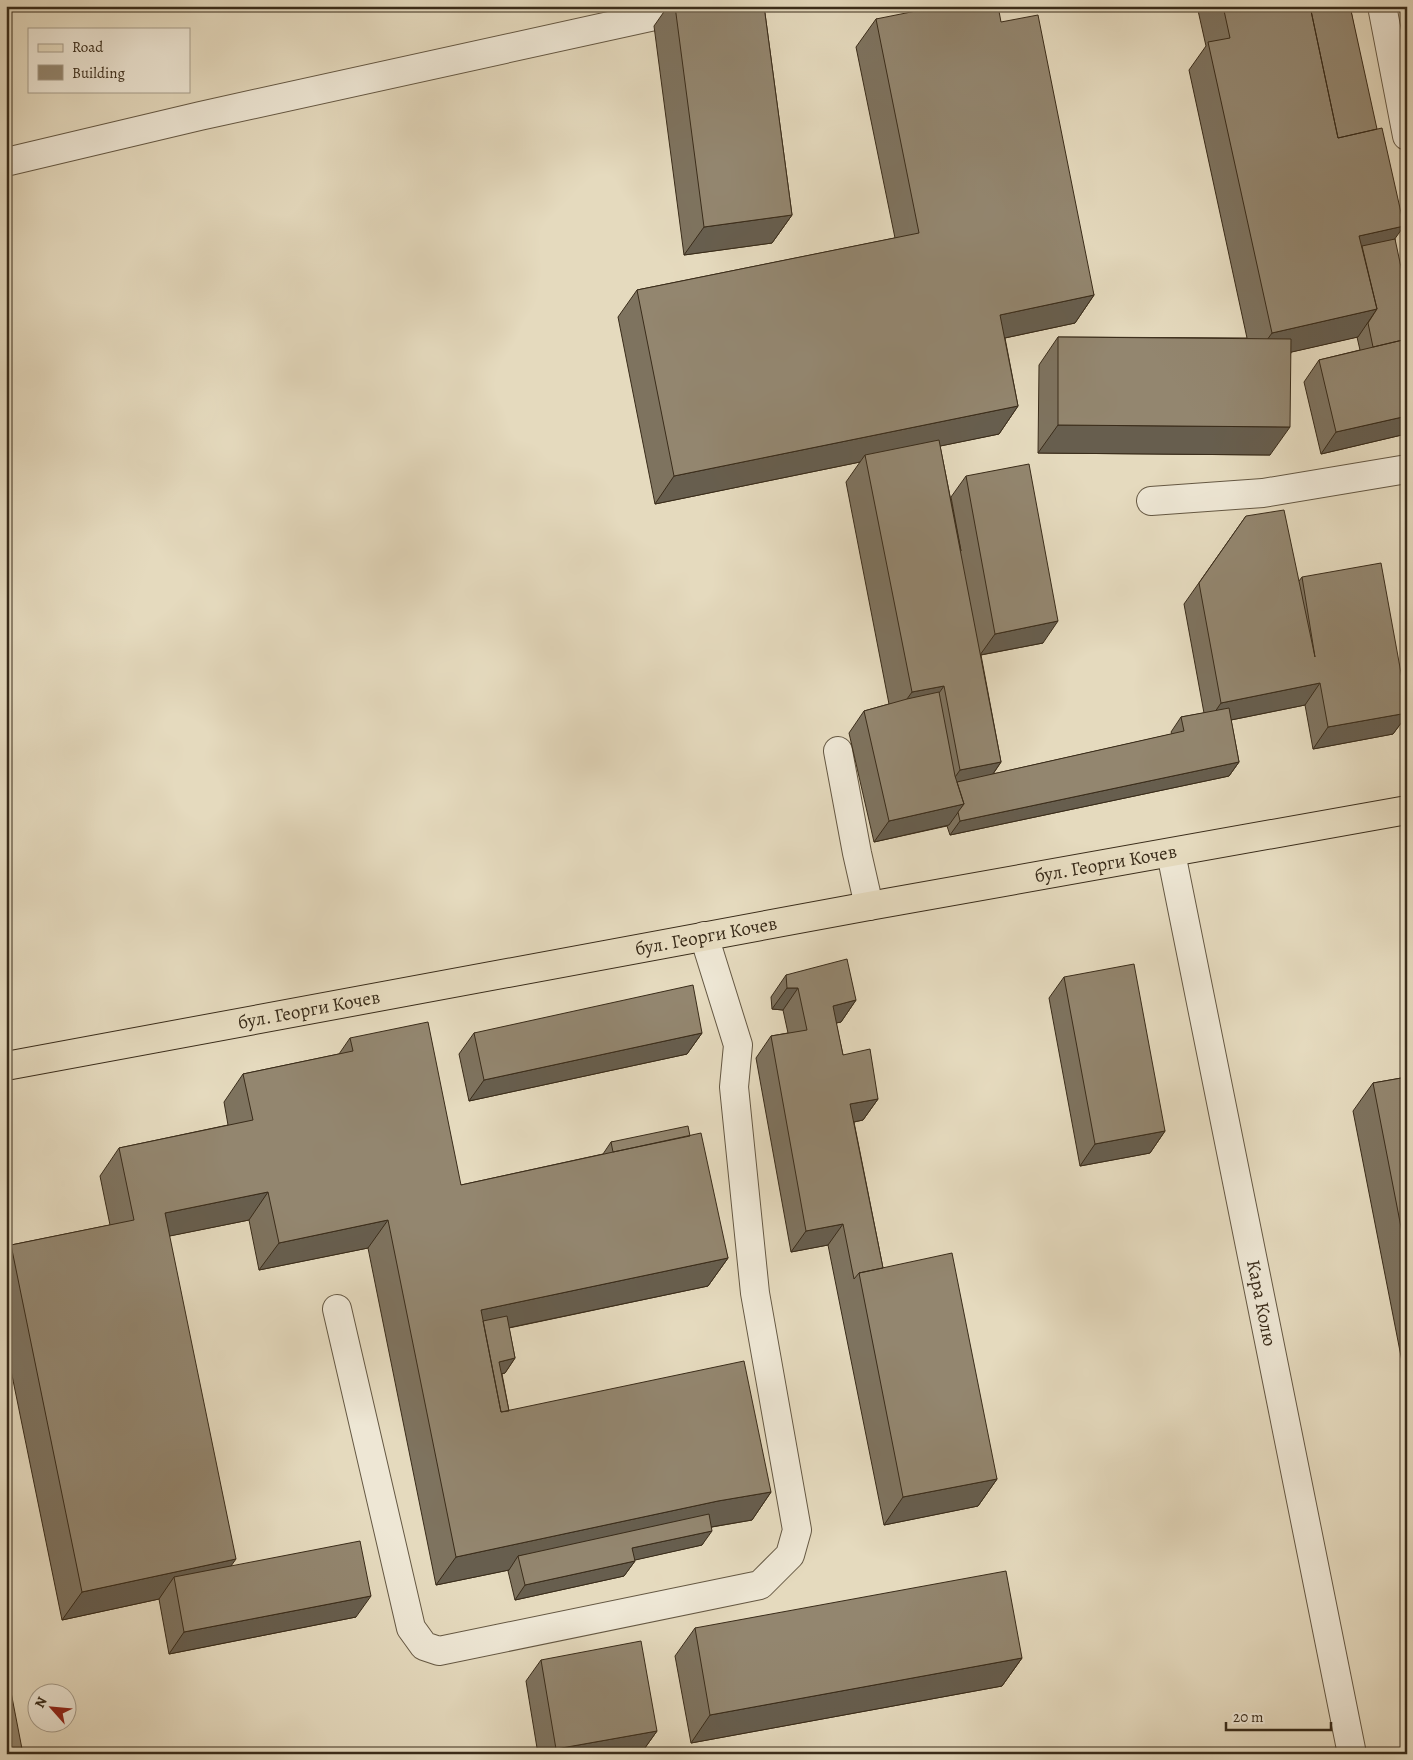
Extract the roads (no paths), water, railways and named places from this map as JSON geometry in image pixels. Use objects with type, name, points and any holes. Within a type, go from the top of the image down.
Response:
[{"type":"main road","name":"бул. Георги Кочев","points":[[6,1066],[704,936],[1407,810]]},
{"type":"street","points":[[6,162],[200,116],[700,6]]},
{"type":"street","points":[[1382,6],[1407,136]]},
{"type":"street","points":[[1151,501],[1263,493],[1407,469]]},
{"type":"street","points":[[838,751],[869,906]]},
{"type":"street","name":"Кара Колю","points":[[1171,853],[1352,1754]]},
{"type":"street","points":[[337,1309],[412,1628],[424,1646],[439,1652],[760,1585],[790,1555],[797,1530],[755,1293],[734,1087],[738,1045],[704,936]]}]
